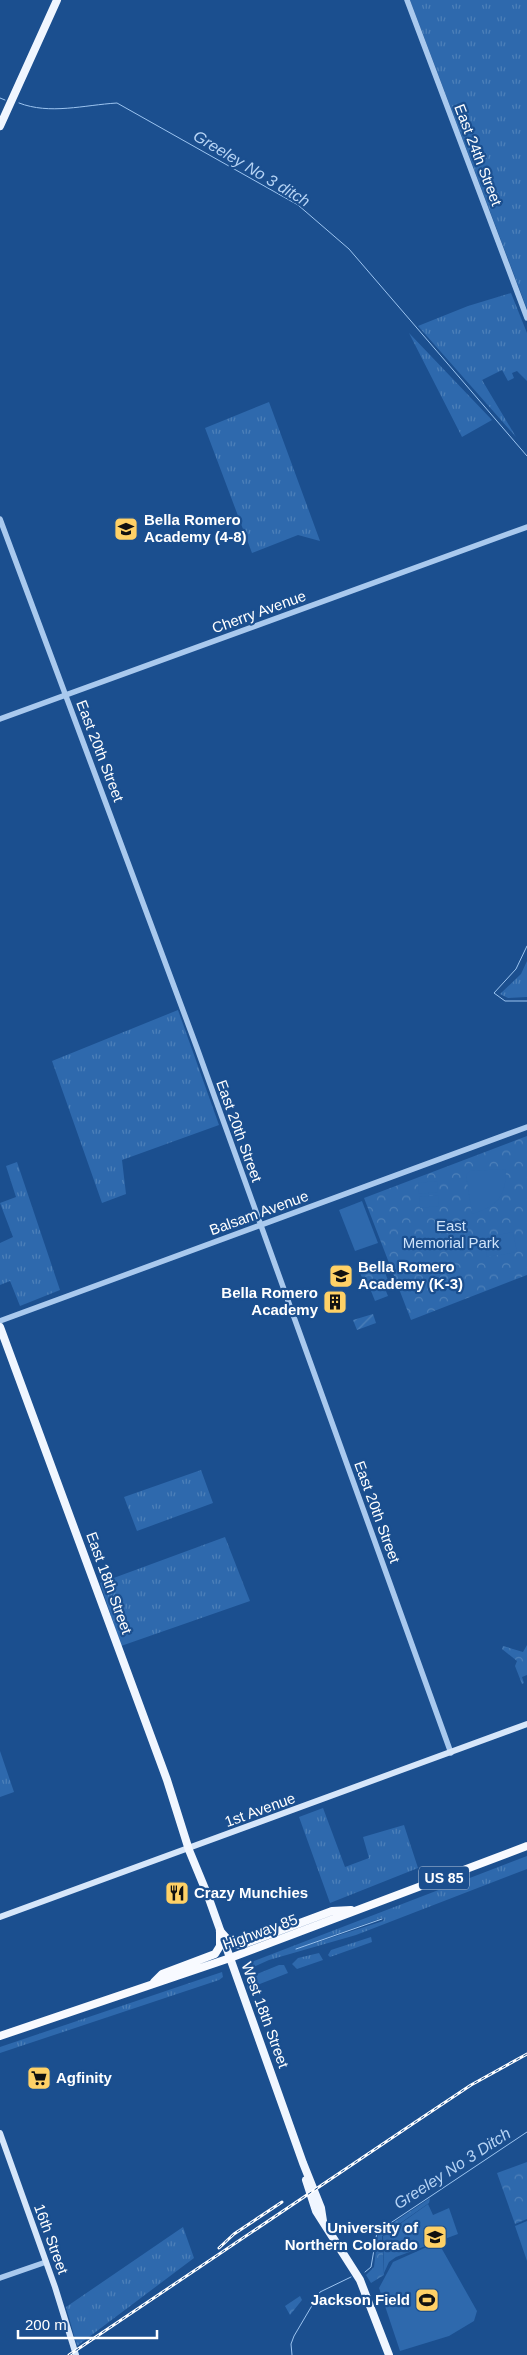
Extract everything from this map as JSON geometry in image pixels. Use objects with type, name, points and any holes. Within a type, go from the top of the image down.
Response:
[{"type":"highway","name":"Highway 85","points":[[0,2036],[230,1958],[527,1846]]},
{"type":"highway","points":[[220,1931],[231,1943],[241,1945],[332,1911],[360,1909]]},
{"type":"highway","points":[[151,1984],[162,1974],[215,1954],[220,1946],[220,1931]]},
{"type":"main road","points":[[0,126],[57,0]]},
{"type":"main road","name":"East 18th Street","points":[[0,1327],[164,1771],[189,1850]]},
{"type":"main road","name":"1st Avenue","points":[[0,1917],[189,1850],[527,1724]]},
{"type":"main road","name":"West 18th Street","points":[[189,1850],[230,1958],[303,2163],[316,2211],[360,2280],[389,2355]]},
{"type":"main road","name":"16th Street","points":[[0,2133],[46,2262],[76,2355]]},
{"type":"street","name":"East 24th Street","points":[[407,0],[527,318]]},
{"type":"street","name":"East 20th Street","points":[[0,519],[261,1227],[452,1753]]},
{"type":"street","name":"Cherry Avenue","points":[[0,719],[527,527]]},
{"type":"street","name":"Balsam Avenue","points":[[0,1321],[261,1227],[527,1127]]},
{"type":"street","points":[[0,2278],[46,2262]]},
{"type":"green space","points":[[410,0],[527,0],[527,309]]},
{"type":"green space","points":[[511,293],[527,333],[527,381],[517,371],[512,373],[514,378],[508,381],[502,370],[482,380],[516,437],[418,326],[468,306]]},
{"type":"green space","points":[[409,333],[492,420],[462,437]]},
{"type":"green space","points":[[269,402],[320,541],[298,535],[252,553],[205,428]]},
{"type":"green space","points":[[527,961],[527,997],[508,998],[500,994],[521,974]]},
{"type":"green space","points":[[178,1010],[219,1125],[122,1160],[126,1194],[102,1203],[52,1061]]},
{"type":"green space","name":"East Memorial Park","points":[[527,1136],[527,1275],[411,1320],[364,1198]]},
{"type":"green space","points":[[17,1162],[60,1290],[20,1306],[10,1281],[0,1285],[0,1243],[13,1237],[0,1203],[16,1197],[6,1166]]},
{"type":"green space","points":[[506,1169],[506,1178],[499,1199],[481,1211],[472,1214],[466,1175],[470,1171]]},
{"type":"green space","points":[[437,1181],[438,1192],[419,1194],[418,1183]]},
{"type":"green space","points":[[438,1195],[439,1206],[420,1208],[419,1197]]},
{"type":"green space","points":[[362,1201],[378,1243],[355,1251],[339,1210]]},
{"type":"green space","points":[[513,1232],[517,1252],[487,1257],[484,1238]]},
{"type":"green space","points":[[381,1262],[389,1283],[367,1291],[359,1270]]},
{"type":"green space","points":[[384,1286],[388,1296],[375,1301],[371,1291]]},
{"type":"green space","points":[[373,1314],[376,1323],[357,1330],[353,1320]]},
{"type":"green space","points":[[201,1470],[213,1503],[137,1531],[124,1497]]},
{"type":"green space","points":[[225,1537],[250,1601],[121,1646],[100,1583]]},
{"type":"green space","points":[[527,1645],[527,1675],[522,1677],[524,1683],[522,1684],[515,1666],[517,1661],[502,1649],[503,1646],[523,1652]]},
{"type":"green space","points":[[0,1751],[14,1792],[0,1797]]},
{"type":"green space","points":[[323,1808],[345,1867],[369,1858],[363,1837],[404,1825],[418,1868],[330,1903],[299,1817]]},
{"type":"green space","points":[[527,1856],[527,1869],[356,1935],[269,1960],[249,1969],[244,1967],[249,1963]],"holes":[[[382,1918],[384,1919],[383,1921],[293,1950]]]},
{"type":"green space","points":[[371,1937],[372,1942],[330,1957],[328,1955],[331,1950]]},
{"type":"green space","points":[[319,1953],[323,1960],[297,1969],[292,1964],[298,1958]]},
{"type":"green space","points":[[279,1965],[284,1965],[288,1973],[247,1989],[247,1980],[252,1976]]},
{"type":"green space","points":[[222,1972],[223,1977],[219,1980],[0,2053],[0,2047]]},
{"type":"green space","points":[[527,2162],[527,2219],[515,2224],[497,2173]]},
{"type":"green space","points":[[430,2198],[429,2203],[382,2236],[384,2275],[371,2283],[366,2275],[374,2267],[378,2233]]},
{"type":"green space","points":[[428,2204],[433,2215],[449,2208],[458,2234],[396,2257],[389,2262],[384,2273],[383,2236]]},
{"type":"green space","points":[[527,2221],[527,2261],[515,2226]]},
{"type":"green space","points":[[183,2227],[194,2258],[77,2346],[66,2307]]},
{"type":"green space","name":"Jackson Field","points":[[438,2242],[477,2311],[474,2321],[449,2336],[400,2351],[379,2288],[393,2262]]},
{"type":"green space","points":[[300,2296],[302,2300],[290,2315],[285,2306]]},
{"type":"waterway","name":"Greeley No 3 ditch","points":[[0,98],[5,100]]},
{"type":"waterway","name":"Greeley No 3 ditch","points":[[19,103],[31,107],[55,109],[117,103],[298,205],[349,249],[527,456]]},
{"type":"waterway","name":"Greeley No 3 ditch","points":[[527,946],[516,969],[494,993],[505,1001],[527,1001]]},
{"type":"waterway","points":[[296,1949],[382,1919]]},
{"type":"waterway","name":"Greeley No 3 Ditch","points":[[365,2272],[371,2267],[377,2232],[527,2132]]},
{"type":"waterway","name":"Greeley No 3 Ditch","points":[[292,2355],[291,2344],[294,2336],[320,2292],[351,2277]]},
{"type":"railway","points":[[69,2355],[471,2085],[527,2054]]},
{"type":"railway","points":[[219,2248],[234,2234],[282,2202]]},
{"type":"place","name":"Bella Romero Academy (4-8)","points":[[126,529]]},
{"type":"place","name":"Bella Romero Academy (K-3)","points":[[341,1276]]},
{"type":"place","name":"Bella Romero Academy","points":[[335,1302]]},
{"type":"place","name":"Crazy Munchies","points":[[177,1893]]},
{"type":"place","name":"Agfinity","points":[[39,2078]]},
{"type":"place","name":"University of Northern Colorado","points":[[435,2237]]},
{"type":"place","name":"Jackson Field","points":[[427,2300]]}]
